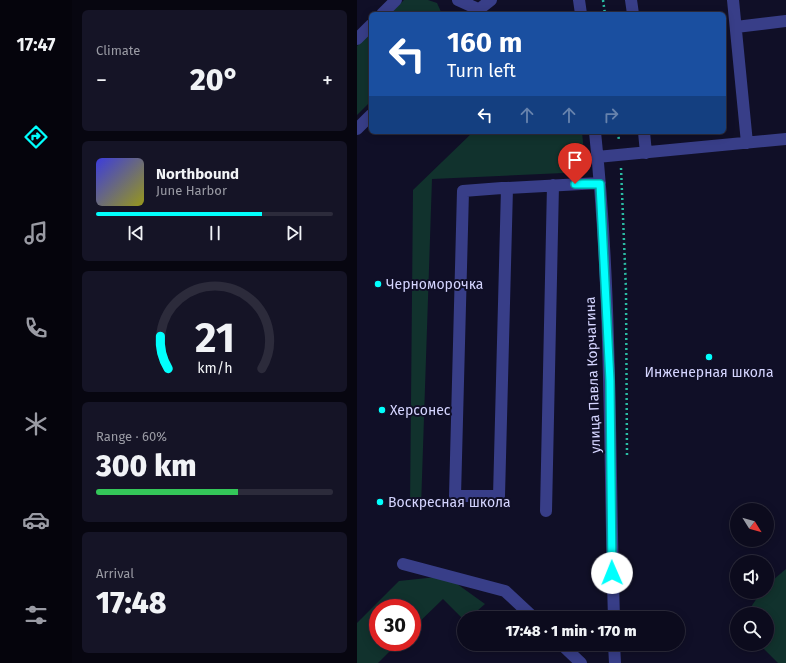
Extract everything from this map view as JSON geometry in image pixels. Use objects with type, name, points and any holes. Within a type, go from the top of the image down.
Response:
[{"type":"street","points":[[384,12],[396,0]]},
{"type":"street","points":[[458,0],[476,11],[491,0]]},
{"type":"street","points":[[579,0],[581,12]]},
{"type":"street","points":[[631,0],[633,12]]},
{"type":"street","points":[[733,0],[747,143]]},
{"type":"street","points":[[735,27],[786,21]]},
{"type":"street","points":[[357,39],[369,27]]},
{"type":"street","points":[[357,129],[369,117]]},
{"type":"street","name":"улица Павла Корчагина","points":[[595,134],[600,184],[610,381],[613,611]]},
{"type":"street","points":[[644,134],[646,153]]},
{"type":"street","points":[[597,157],[786,139]]},
{"type":"street","points":[[507,188],[499,496],[455,496],[463,191],[507,188],[600,184]]},
{"type":"street","points":[[546,511],[553,186]]},
{"type":"street","points":[[403,564],[505,591],[526,611]]},
{"type":"street","points":[[568,651],[581,663]]},
{"type":"street","points":[[614,651],[615,663]]},
{"type":"path","points":[[603,0],[605,12]]},
{"type":"path","points":[[621,155],[626,290],[627,456]]},
{"type":"green space","points":[[404,0],[428,0],[437,3],[441,12],[392,12]]},
{"type":"green space","points":[[369,34],[369,103],[357,115],[357,46]]},
{"type":"green space","points":[[471,134],[582,134],[586,172],[432,179],[421,507],[410,507],[413,190]]},
{"type":"green space","points":[[786,569],[786,663],[778,663],[766,651],[774,651],[774,607],[751,607],[756,599],[774,599],[774,579]]},
{"type":"green space","points":[[446,576],[485,604],[477,611],[457,611],[457,613],[443,599],[421,620],[421,599],[381,599],[399,581]]},
{"type":"green space","points":[[369,611],[369,651],[390,651],[378,663],[357,663],[357,623]]},
{"type":"place","name":"Черноморочка","points":[[378,284]]},
{"type":"place","name":"Инженерная школа","points":[[709,357]]},
{"type":"place","name":"Херсонес","points":[[382,410]]},
{"type":"place","name":"Воскресная школа","points":[[380,502]]},
{"type":"route","points":[[575,184],[600,184],[610,381],[612,573]]}]
